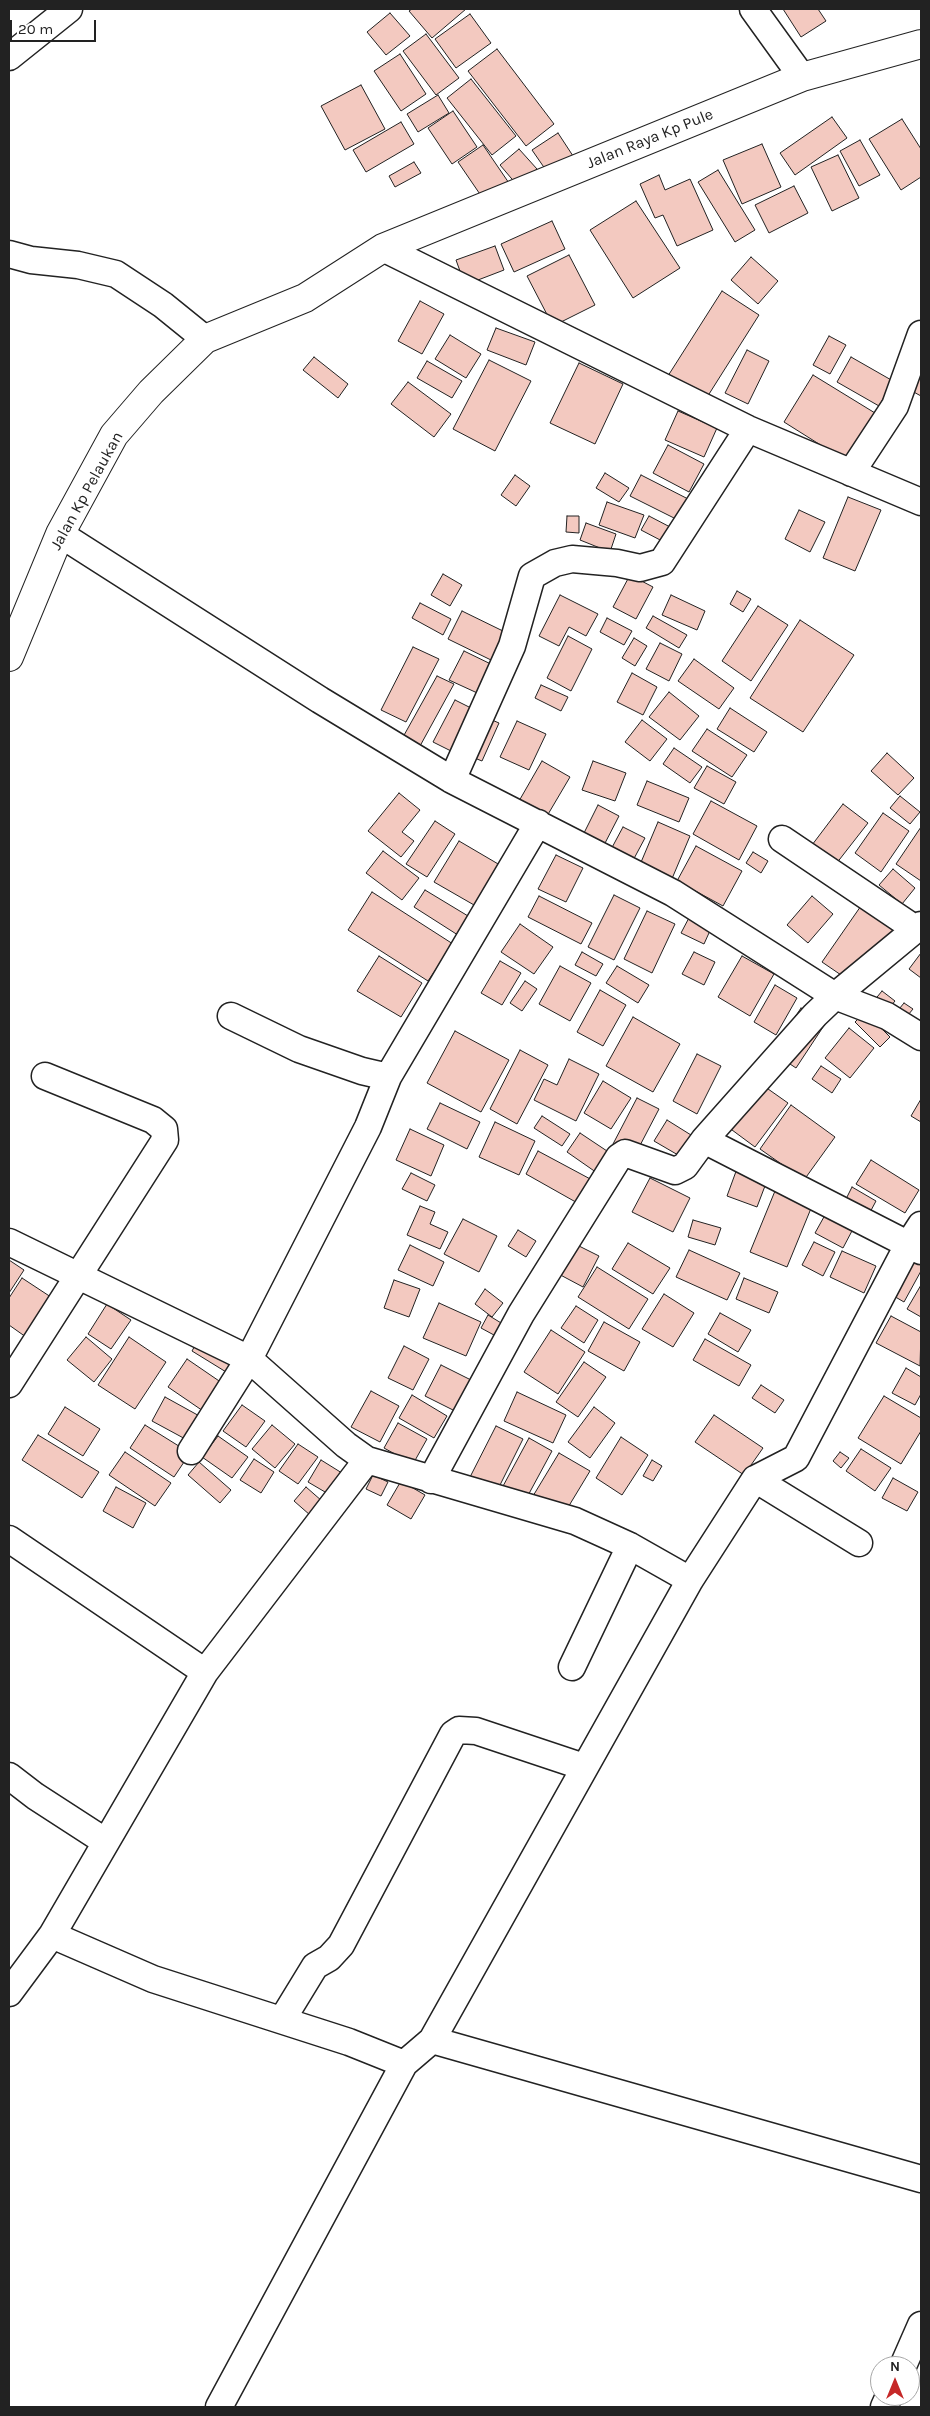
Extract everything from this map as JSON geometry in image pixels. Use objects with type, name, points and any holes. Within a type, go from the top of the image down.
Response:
[{"type":"street","points":[[10,52],[69,9]]},
{"type":"street","points":[[753,9],[802,77]]},
{"type":"street","name":"Jalan Raya Kp Pule","points":[[383,248],[802,77],[921,44]]},
{"type":"street","points":[[383,248],[748,429],[921,502]]},
{"type":"street","name":"Jalan Kp Pelaukan","points":[[9,658],[60,534],[114,435],[151,392],[206,340],[305,298],[383,248]]},
{"type":"street","points":[[9,254],[31,260],[78,265],[116,274],[164,305],[206,340]]},
{"type":"street","points":[[852,474],[895,406],[921,334]]},
{"type":"street","points":[[452,780],[512,646],[532,576],[555,563],[572,559],[617,563],[640,568],[662,562],[748,429]]},
{"type":"street","points":[[60,534],[328,705],[452,780],[674,893],[835,996],[887,1016],[921,1037]]},
{"type":"street","points":[[191,1451],[249,1359],[368,1127],[388,1076],[538,823]]},
{"type":"street","points":[[431,1480],[521,1314],[619,1157],[625,1153],[675,1171],[685,1166],[704,1140],[784,1049],[835,996],[919,927],[782,839]]},
{"type":"street","points":[[231,1016],[299,1049],[362,1071],[388,1076]]},
{"type":"street","points":[[9,1384],[160,1151],[165,1140],[164,1128],[154,1120],[45,1076]]},
{"type":"street","points":[[219,2407],[404,2064],[432,2040],[690,1580],[755,1479],[796,1458],[917,1240],[704,1140]]},
{"type":"street","points":[[9,1242],[249,1359],[346,1445],[367,1460],[575,1521],[630,1546],[690,1580]]},
{"type":"street","points":[[9,1993],[52,1935],[206,1672],[367,1460]]},
{"type":"street","points":[[755,1479],[859,1543]]},
{"type":"street","points":[[9,1539],[206,1672]]},
{"type":"street","points":[[572,1667],[630,1546]]},
{"type":"street","points":[[282,2020],[315,1966],[330,1958],[341,1945],[453,1734],[467,1729],[476,1731],[584,1767]]},
{"type":"street","points":[[9,1776],[35,1796],[106,1842]]},
{"type":"street","points":[[52,1935],[153,1979],[349,2042],[404,2064]]},
{"type":"street","points":[[432,2040],[921,2179]]},
{"type":"street","points":[[907,2356],[921,2325]]},
{"type":"building","points":[[412,9],[466,9],[432,38],[409,11]]},
{"type":"building","points":[[783,9],[818,9],[826,21],[801,37]]},
{"type":"building","points":[[390,13],[410,36],[386,55],[367,32]]},
{"type":"building","points":[[470,14],[491,43],[456,68],[435,39]]},
{"type":"building","points":[[426,34],[459,78],[436,95],[403,51]]},
{"type":"building","points":[[497,49],[554,124],[526,146],[468,71]]},
{"type":"building","points":[[400,54],[426,94],[401,111],[374,71]]},
{"type":"building","points":[[471,79],[516,136],[492,155],[447,98]]},
{"type":"building","points":[[361,85],[385,129],[345,150],[321,106]]},
{"type":"building","points":[[438,95],[449,113],[418,132],[407,114]]},
{"type":"building","points":[[453,111],[477,147],[452,164],[428,128]]},
{"type":"building","points":[[832,117],[847,138],[795,175],[780,153]]},
{"type":"building","points":[[902,119],[921,149],[921,177],[901,190],[869,139]]},
{"type":"building","points":[[401,122],[414,144],[366,172],[353,150]]},
{"type":"building","points":[[558,133],[575,159],[550,176],[532,150]]},
{"type":"building","points":[[860,140],[880,175],[859,186],[840,151]]},
{"type":"building","points":[[762,144],[781,187],[742,204],[723,160]]},
{"type":"building","points":[[483,145],[511,186],[486,203],[458,162]]},
{"type":"building","points":[[519,149],[537,169],[517,185],[500,165]]},
{"type":"building","points":[[838,155],[859,198],[832,211],[811,167]]},
{"type":"building","points":[[414,162],[421,173],[395,187],[389,176]]},
{"type":"building","points":[[718,170],[755,230],[735,242],[698,182]]},
{"type":"building","points":[[659,175],[665,190],[690,179],[713,230],[677,246],[663,215],[655,218],[640,184]]},
{"type":"building","points":[[794,186],[808,213],[769,233],[755,205]]},
{"type":"building","points":[[636,201],[680,268],[633,298],[590,230]]},
{"type":"building","points":[[552,221],[565,249],[514,272],[501,244]]},
{"type":"building","points":[[495,246],[504,270],[465,285],[456,260]]},
{"type":"building","points":[[569,255],[595,305],[553,326],[527,276]]},
{"type":"building","points":[[751,257],[778,281],[758,304],[731,280]]},
{"type":"building","points":[[722,291],[759,315],[704,402],[666,379]]},
{"type":"building","points":[[420,301],[444,314],[422,354],[398,341]]},
{"type":"building","points":[[496,328],[535,342],[526,365],[487,350]]},
{"type":"building","points":[[450,335],[481,354],[466,378],[435,359]]},
{"type":"building","points":[[829,336],[846,345],[830,374],[813,365]]},
{"type":"building","points":[[747,350],[769,361],[748,404],[725,393]]},
{"type":"building","points":[[314,357],[348,384],[338,398],[303,370]]},
{"type":"building","points":[[851,357],[893,381],[879,406],[837,382]]},
{"type":"building","points":[[489,360],[531,381],[495,451],[453,429]]},
{"type":"building","points":[[427,361],[462,381],[452,398],[417,378]]},
{"type":"building","points":[[579,363],[623,384],[595,444],[550,423]]},
{"type":"building","points":[[921,370],[921,396],[910,390]]},
{"type":"building","points":[[813,375],[875,413],[846,461],[784,422]]},
{"type":"building","points":[[408,382],[451,414],[434,437],[391,404]]},
{"type":"building","points":[[678,411],[717,428],[704,457],[665,440]]},
{"type":"building","points":[[668,445],[704,464],[689,492],[653,473]]},
{"type":"building","points":[[605,473],[629,488],[619,502],[596,488]]},
{"type":"building","points":[[515,475],[530,486],[516,506],[501,495]]},
{"type":"building","points":[[641,475],[694,502],[684,523],[630,496]]},
{"type":"building","points":[[848,497],[881,510],[855,571],[823,558]]},
{"type":"building","points":[[607,502],[644,515],[635,538],[599,525]]},
{"type":"building","points":[[799,510],[825,522],[810,552],[785,539]]},
{"type":"building","points":[[567,516],[579,516],[579,533],[566,532]]},
{"type":"building","points":[[649,516],[672,528],[664,542],[641,530]]},
{"type":"building","points":[[586,523],[616,534],[610,552],[580,540]]},
{"type":"building","points":[[443,574],[462,585],[450,606],[431,595]]},
{"type":"building","points":[[630,575],[653,587],[636,619],[613,607]]},
{"type":"building","points":[[737,591],[751,599],[743,612],[730,604]]},
{"type":"building","points":[[560,595],[598,614],[586,636],[569,627],[559,646],[539,636]]},
{"type":"building","points":[[671,595],[705,611],[697,630],[662,615]]},
{"type":"building","points":[[420,603],[451,619],[443,635],[412,618]]},
{"type":"building","points":[[758,606],[788,625],[751,681],[722,661]]},
{"type":"building","points":[[462,611],[505,632],[491,660],[448,639]]},
{"type":"building","points":[[653,616],[687,635],[679,648],[646,628]]},
{"type":"building","points":[[607,618],[632,631],[624,645],[600,632]]},
{"type":"building","points":[[800,620],[854,655],[803,732],[750,698]]},
{"type":"building","points":[[568,636],[592,649],[571,691],[547,678]]},
{"type":"building","points":[[634,638],[647,646],[635,666],[622,658]]},
{"type":"building","points":[[660,643],[682,654],[669,681],[646,669]]},
{"type":"building","points":[[413,647],[439,659],[406,722],[381,710]]},
{"type":"building","points":[[464,651],[499,668],[486,697],[449,680]]},
{"type":"building","points":[[694,659],[734,688],[719,709],[678,681]]},
{"type":"building","points":[[632,673],[657,687],[643,715],[617,702]]},
{"type":"building","points":[[437,676],[454,684],[420,746],[403,737]]},
{"type":"building","points":[[541,685],[568,697],[561,711],[535,698]]},
{"type":"building","points":[[669,692],[699,716],[680,740],[649,717]]},
{"type":"building","points":[[455,700],[481,713],[459,755],[433,742]]},
{"type":"building","points":[[730,708],[767,732],[754,752],[717,729]]},
{"type":"building","points":[[485,717],[499,723],[482,761],[467,755]]},
{"type":"building","points":[[642,720],[667,739],[650,761],[625,742]]},
{"type":"building","points":[[517,721],[546,734],[529,770],[500,757]]},
{"type":"building","points":[[707,729],[747,755],[732,777],[692,751]]},
{"type":"building","points":[[674,748],[702,767],[690,783],[663,764]]},
{"type":"building","points":[[887,753],[914,778],[898,795],[871,771]]},
{"type":"building","points":[[542,761],[570,777],[547,816],[519,801]]},
{"type":"building","points":[[593,761],[626,773],[615,801],[582,790]]},
{"type":"building","points":[[707,766],[736,782],[724,804],[694,788]]},
{"type":"building","points":[[647,781],[689,798],[679,822],[637,805]]},
{"type":"building","points":[[399,793],[420,810],[402,832],[414,841],[401,857],[368,831]]},
{"type":"building","points":[[900,796],[920,812],[910,824],[890,808]]},
{"type":"building","points":[[711,801],[757,826],[739,860],[693,834]]},
{"type":"building","points":[[843,804],[868,823],[836,864],[812,845]]},
{"type":"building","points":[[598,805],[619,816],[603,847],[582,837]]},
{"type":"building","points":[[883,813],[909,831],[881,872],[855,853]]},
{"type":"building","points":[[435,821],[455,834],[427,877],[406,864]]},
{"type":"building","points":[[658,822],[690,836],[671,881],[639,867]]},
{"type":"building","points":[[623,827],[645,838],[630,866],[608,855]]},
{"type":"building","points":[[921,827],[921,881],[896,864]]},
{"type":"building","points":[[459,841],[505,868],[481,909],[434,882]]},
{"type":"building","points":[[696,846],[742,871],[723,906],[677,881]]},
{"type":"building","points":[[383,851],[419,878],[402,900],[366,873]]},
{"type":"building","points":[[753,852],[768,861],[761,873],[746,863]]},
{"type":"building","points":[[556,855],[583,868],[566,902],[538,889]]},
{"type":"building","points":[[893,869],[915,888],[902,904],[879,885]]},
{"type":"building","points":[[425,890],[473,919],[461,937],[414,907]]},
{"type":"building","points":[[372,892],[453,944],[428,981],[348,930]]},
{"type":"building","points":[[614,895],[640,908],[614,960],[588,947]]},
{"type":"building","points":[[539,896],[592,923],[581,944],[528,917]]},
{"type":"building","points":[[812,896],[833,914],[808,943],[787,925]]},
{"type":"building","points":[[863,903],[904,930],[863,990],[822,962]]},
{"type":"building","points":[[647,911],[675,924],[652,973],[624,959]]},
{"type":"building","points":[[691,914],[713,924],[704,944],[681,933]]},
{"type":"building","points":[[520,924],[553,947],[534,974],[501,952]]},
{"type":"building","points":[[582,952],[603,964],[596,976],[575,965]]},
{"type":"building","points":[[694,952],[715,962],[704,985],[682,974]]},
{"type":"building","points":[[921,953],[921,978],[909,969]]},
{"type":"building","points":[[379,956],[422,983],[401,1017],[357,991]]},
{"type":"building","points":[[742,956],[774,974],[750,1016],[718,997]]},
{"type":"building","points":[[500,961],[521,973],[502,1005],[481,993]]},
{"type":"building","points":[[560,966],[591,983],[570,1021],[539,1004]]},
{"type":"building","points":[[617,966],[649,985],[638,1003],[606,983]]},
{"type":"building","points":[[525,981],[537,989],[522,1011],[510,1003]]},
{"type":"building","points":[[775,985],[797,998],[776,1035],[754,1022]]},
{"type":"building","points":[[600,990],[626,1005],[603,1046],[577,1032]]},
{"type":"building","points":[[882,991],[895,1001],[885,1013],[873,1002]]},
{"type":"building","points":[[904,1003],[913,1009],[903,1021],[895,1014]]},
{"type":"building","points":[[801,1008],[825,1024],[796,1068],[772,1052]]},
{"type":"building","points":[[865,1012],[890,1037],[880,1047],[855,1022]]},
{"type":"building","points":[[633,1017],[680,1044],[653,1092],[606,1066]]},
{"type":"building","points":[[849,1028],[874,1048],[850,1078],[825,1058]]},
{"type":"building","points":[[455,1031],[509,1060],[481,1112],[427,1083]]},
{"type":"building","points":[[520,1050],[548,1065],[517,1124],[490,1109]]},
{"type":"building","points":[[697,1054],[721,1066],[697,1114],[673,1101]]},
{"type":"building","points":[[569,1059],[599,1074],[576,1121],[534,1100],[544,1079],[557,1085]]},
{"type":"building","points":[[821,1066],[841,1079],[832,1093],[812,1079]]},
{"type":"building","points":[[603,1081],[631,1098],[611,1129],[584,1113]]},
{"type":"building","points":[[761,1084],[788,1103],[755,1147],[728,1127]]},
{"type":"building","points":[[637,1098],[659,1109],[635,1155],[613,1144]]},
{"type":"building","points":[[921,1099],[921,1122],[911,1116]]},
{"type":"building","points":[[440,1103],[480,1122],[467,1149],[427,1129]]},
{"type":"building","points":[[791,1105],[835,1137],[804,1180],[760,1149]]},
{"type":"building","points":[[542,1116],[570,1134],[562,1146],[534,1128]]},
{"type":"building","points":[[667,1120],[691,1135],[678,1155],[654,1141]]},
{"type":"building","points":[[495,1122],[535,1141],[519,1175],[479,1157]]},
{"type":"building","points":[[410,1129],[444,1145],[431,1176],[396,1160]]},
{"type":"building","points":[[580,1133],[613,1155],[600,1175],[567,1152]]},
{"type":"building","points":[[538,1151],[594,1181],[581,1205],[526,1174]]},
{"type":"building","points":[[871,1160],[919,1190],[905,1213],[856,1184]]},
{"type":"building","points":[[738,1166],[768,1178],[757,1207],[727,1196]]},
{"type":"building","points":[[411,1173],[435,1185],[427,1201],[402,1189]]},
{"type":"building","points":[[650,1178],[690,1198],[673,1232],[632,1212]]},
{"type":"building","points":[[852,1187],[876,1201],[868,1216],[844,1203]]},
{"type":"building","points":[[775,1191],[812,1206],[787,1267],[750,1252]]},
{"type":"building","points":[[420,1206],[435,1212],[430,1224],[448,1232],[440,1249],[407,1235]]},
{"type":"building","points":[[825,1215],[853,1229],[843,1248],[815,1233]]},
{"type":"building","points":[[463,1219],[497,1236],[479,1272],[444,1254]]},
{"type":"building","points":[[693,1220],[721,1228],[715,1245],[688,1237]]},
{"type":"building","points":[[518,1230],[536,1241],[526,1257],[508,1246]]},
{"type":"building","points":[[569,1241],[599,1256],[583,1287],[553,1271]]},
{"type":"building","points":[[814,1242],[835,1252],[823,1276],[802,1265]]},
{"type":"building","points":[[628,1243],[670,1268],[653,1294],[612,1269]]},
{"type":"building","points":[[410,1245],[444,1262],[433,1286],[398,1270]]},
{"type":"building","points":[[689,1250],[740,1273],[727,1300],[676,1277]]},
{"type":"building","points":[[842,1251],[876,1266],[864,1293],[830,1277]]},
{"type":"building","points":[[913,1256],[921,1260],[921,1271],[904,1302],[892,1295]]},
{"type":"building","points":[[9,1260],[24,1270],[9,1293]]},
{"type":"building","points":[[597,1267],[648,1299],[629,1329],[578,1297]]},
{"type":"building","points":[[22,1278],[60,1303],[33,1342],[9,1325],[9,1298]]},
{"type":"building","points":[[744,1278],[778,1292],[769,1313],[736,1299]]},
{"type":"building","points":[[394,1280],[420,1289],[409,1317],[384,1308]]},
{"type":"building","points":[[921,1285],[921,1317],[907,1309]]},
{"type":"building","points":[[485,1289],[503,1303],[492,1317],[475,1304]]},
{"type":"building","points":[[664,1294],[694,1313],[673,1347],[642,1329]]},
{"type":"building","points":[[439,1303],[481,1322],[466,1356],[423,1338]]},
{"type":"building","points":[[107,1304],[131,1320],[111,1349],[88,1334]]},
{"type":"building","points":[[576,1306],[598,1320],[584,1343],[561,1328]]},
{"type":"building","points":[[720,1313],[751,1330],[738,1352],[708,1334]]},
{"type":"building","points":[[488,1315],[511,1329],[505,1341],[481,1328]]},
{"type":"building","points":[[891,1316],[921,1332],[920,1366],[876,1343]]},
{"type":"building","points":[[604,1322],[640,1342],[624,1371],[588,1351]]},
{"type":"building","points":[[551,1330],[585,1352],[558,1394],[524,1372]]},
{"type":"building","points":[[86,1337],[112,1359],[94,1382],[67,1360]]},
{"type":"building","points":[[129,1337],[166,1362],[135,1409],[98,1385]]},
{"type":"building","points":[[705,1339],[751,1365],[739,1386],[693,1360]]},
{"type":"building","points":[[198,1340],[238,1364],[231,1375],[192,1351]]},
{"type":"building","points":[[404,1346],[429,1359],[413,1390],[388,1378]]},
{"type":"building","points":[[187,1359],[225,1385],[206,1413],[168,1387]]},
{"type":"building","points":[[584,1362],[606,1377],[578,1417],[556,1402]]},
{"type":"building","points":[[441,1365],[471,1380],[455,1411],[425,1396]]},
{"type":"building","points":[[906,1368],[921,1377],[921,1394],[915,1405],[892,1393]]},
{"type":"building","points":[[761,1385],[784,1400],[775,1413],[752,1398]]},
{"type":"building","points":[[371,1391],[399,1406],[380,1442],[351,1427]]},
{"type":"building","points":[[517,1392],[566,1415],[553,1443],[504,1421]]},
{"type":"building","points":[[412,1395],[447,1416],[434,1438],[399,1418]]},
{"type":"building","points":[[884,1396],[921,1418],[921,1431],[901,1464],[858,1438]]},
{"type":"building","points":[[165,1397],[203,1418],[189,1441],[152,1421]]},
{"type":"building","points":[[242,1405],[265,1421],[246,1447],[223,1431]]},
{"type":"building","points":[[65,1407],[100,1429],[83,1456],[48,1434]]},
{"type":"building","points":[[594,1407],[615,1423],[590,1458],[568,1442]]},
{"type":"building","points":[[714,1415],[763,1448],[744,1475],[695,1442]]},
{"type":"building","points":[[398,1423],[427,1439],[413,1464],[384,1448]]},
{"type":"building","points":[[145,1425],[190,1453],[174,1477],[130,1448]]},
{"type":"building","points":[[272,1425],[295,1444],[275,1468],[252,1449]]},
{"type":"building","points":[[496,1426],[523,1439],[495,1495],[468,1481]]},
{"type":"building","points":[[38,1435],[99,1472],[82,1498],[22,1460]]},
{"type":"building","points":[[218,1436],[248,1457],[232,1478],[202,1457]]},
{"type":"building","points":[[621,1437],[648,1455],[622,1495],[596,1478]]},
{"type":"building","points":[[529,1438],[552,1451],[525,1501],[502,1488]]},
{"type":"building","points":[[298,1444],[318,1457],[298,1484],[279,1471]]},
{"type":"building","points":[[861,1449],[891,1468],[875,1491],[846,1471]]},
{"type":"building","points":[[125,1452],[171,1483],[155,1506],[109,1475]]},
{"type":"building","points":[[840,1452],[849,1458],[841,1468],[833,1461]]},
{"type":"building","points":[[559,1453],[590,1471],[564,1514],[533,1496]]},
{"type":"building","points":[[254,1459],[274,1472],[261,1493],[240,1480]]},
{"type":"building","points":[[321,1460],[350,1478],[337,1499],[308,1482]]},
{"type":"building","points":[[652,1460],[662,1466],[653,1481],[643,1476]]},
{"type":"building","points":[[199,1462],[231,1490],[220,1503],[188,1475]]},
{"type":"building","points":[[373,1475],[388,1482],[381,1496],[366,1489]]},
{"type":"building","points":[[893,1478],[918,1492],[907,1511],[882,1498]]},
{"type":"building","points":[[401,1481],[425,1495],[411,1519],[387,1505]]},
{"type":"building","points":[[116,1487],[146,1503],[133,1528],[103,1511]]},
{"type":"building","points":[[306,1487],[330,1508],[318,1522],[294,1501]]}]
